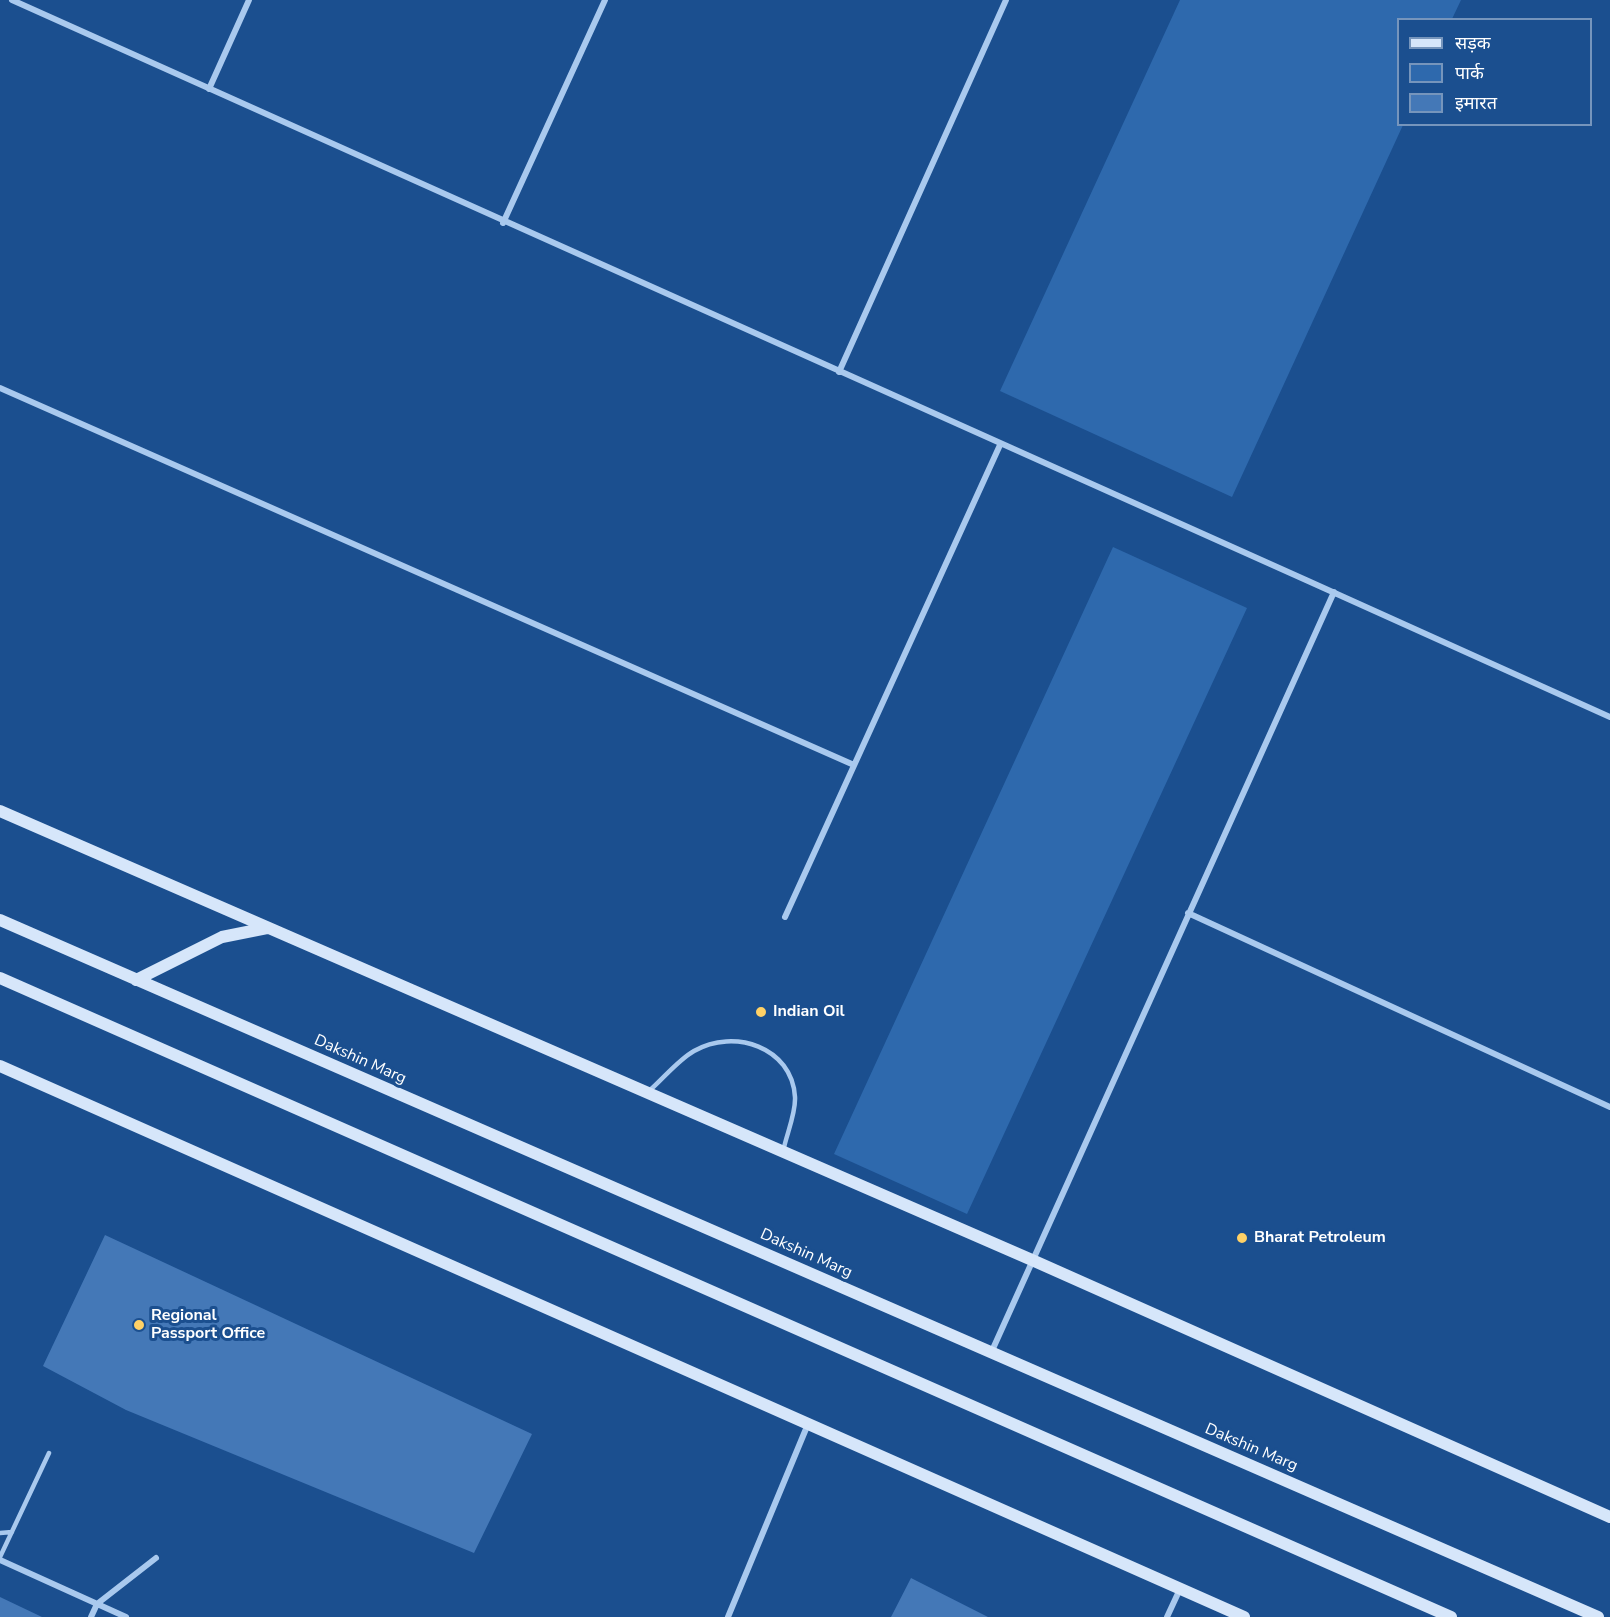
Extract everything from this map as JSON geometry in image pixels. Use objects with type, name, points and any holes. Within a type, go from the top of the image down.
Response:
[{"type":"main road","points":[[0,811],[1032,1260],[1610,1517]]},
{"type":"main road","name":"Dakshin Marg","points":[[0,920],[1598,1617]]},
{"type":"main road","points":[[136,980],[222,937],[267,928]]},
{"type":"main road","points":[[0,978],[1451,1617]]},
{"type":"main road","points":[[0,1066],[1244,1617]]},
{"type":"street","points":[[12,0],[503,223],[1610,717]]},
{"type":"street","points":[[208,89],[249,0]]},
{"type":"street","points":[[503,223],[605,0]]},
{"type":"street","points":[[839,372],[1006,0]]},
{"type":"street","points":[[0,388],[854,765]]},
{"type":"street","points":[[784,918],[1000,445]]},
{"type":"street","points":[[991,1353],[1334,592]]},
{"type":"street","points":[[1188,913],[1610,1107]]},
{"type":"street","points":[[728,1617],[808,1424]]},
{"type":"street","points":[[0,1558],[126,1617]]},
{"type":"street","points":[[91,1617],[97,1604],[156,1558]]},
{"type":"street","points":[[1167,1617],[1180,1589]]},
{"type":"lane","points":[[648,1093],[693,1052],[716,1042],[736,1039],[763,1048],[787,1068],[795,1098],[783,1152]]},
{"type":"lane","points":[[0,1558],[49,1453]]},
{"type":"lane","points":[[0,1533],[12,1532]]},
{"type":"green space","points":[[1180,0],[1461,0],[1452,18],[1397,18],[1397,126],[1403,126],[1232,497],[1000,391]]},
{"type":"green space","points":[[1113,547],[1247,608],[967,1214],[834,1154]]},
{"type":"building","points":[[105,1235],[532,1434],[474,1553],[126,1410],[43,1366]]},
{"type":"building","points":[[911,1578],[988,1617],[891,1617]]},
{"type":"building","points":[[0,1597],[42,1617],[0,1617]]},
{"type":"place","name":"Indian Oil","points":[[761,1012]]},
{"type":"place","name":"Bharat Petroleum","points":[[1242,1238]]},
{"type":"place","name":"Regional Passport Office","points":[[139,1325]]}]
